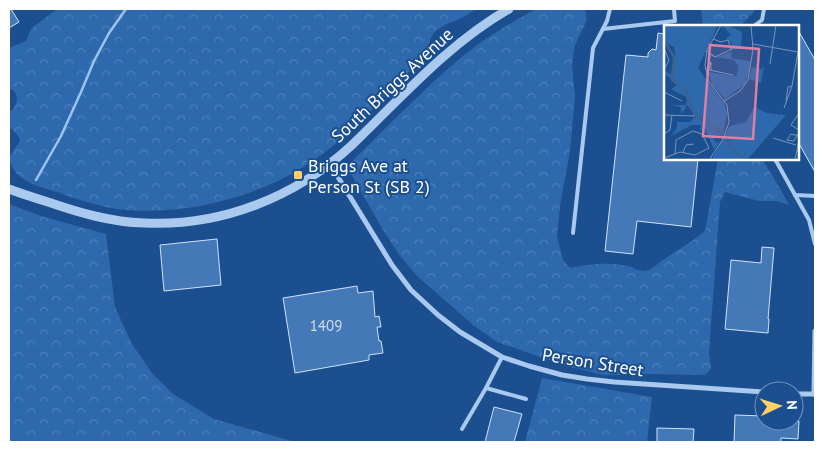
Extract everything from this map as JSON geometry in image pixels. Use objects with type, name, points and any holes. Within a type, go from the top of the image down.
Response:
[{"type":"street","name":"South Briggs Avenue","points":[[9,189],[97,217],[144,223],[170,223],[220,216],[256,205],[290,190],[330,164],[450,50],[509,9]]},
{"type":"street","name":"Person Street","points":[[330,164],[392,265],[412,290],[438,315],[460,332],[502,356],[562,375],[587,379],[754,391]]},
{"type":"street","points":[[815,331],[815,394]]},
{"type":"lane","points":[[573,233],[593,48],[607,21],[610,9]]},
{"type":"lane","points":[[603,29],[676,21],[674,9]]},
{"type":"lane","points":[[755,25],[762,20],[764,9]]},
{"type":"lane","points":[[776,160],[809,220],[815,244]]},
{"type":"lane","points":[[796,195],[815,196]]},
{"type":"lane","points":[[462,429],[502,356]]},
{"type":"lane","points":[[486,388],[526,399]]},
{"type":"green space","points":[[62,9],[477,9],[437,30],[426,50],[409,72],[340,140],[318,158],[267,186],[240,196],[212,204],[155,211],[117,209],[82,201],[27,181],[15,172],[11,165],[9,157],[20,141],[9,126],[9,113],[16,103],[17,96],[9,88],[9,48],[26,41],[31,29],[54,11]]},
{"type":"green space","points":[[536,9],[585,9],[587,20],[575,45],[572,64],[575,97],[570,151],[560,206],[557,237],[563,260],[570,268],[606,264],[628,266],[646,271],[695,239],[705,231],[718,160],[763,160],[781,190],[789,205],[776,201],[759,201],[725,192],[720,202],[709,352],[711,369],[705,375],[604,375],[566,366],[497,342],[473,325],[417,276],[400,256],[383,230],[350,172],[350,163],[460,58],[506,26]]},
{"type":"green space","points":[[701,9],[755,9],[741,25],[703,25]]},
{"type":"green space","points":[[9,204],[41,216],[106,234],[115,307],[132,344],[152,373],[173,394],[214,419],[295,442],[9,442]]},
{"type":"green space","points":[[542,378],[652,397],[647,442],[525,442]]},
{"type":"building","points":[[9,9],[11,9],[19,22],[9,28]]},
{"type":"building","points":[[799,32],[815,60],[815,172],[799,144]]},
{"type":"building","points":[[658,33],[664,34],[664,160],[698,160],[691,227],[637,221],[633,254],[605,251],[626,55],[648,57],[648,53],[652,49],[656,50]]},
{"type":"building","points":[[217,239],[221,285],[164,291],[160,245]]},
{"type":"building","points":[[762,247],[774,248],[768,333],[725,329],[731,260],[761,263]]},
{"type":"building","points":[[357,286],[358,293],[373,291],[375,317],[379,316],[381,327],[377,327],[383,353],[369,355],[369,360],[295,373],[283,298]]},
{"type":"building","points":[[494,407],[522,414],[514,442],[485,442]]},
{"type":"building","points":[[735,415],[754,416],[754,431],[798,431],[798,439],[781,438],[781,442],[734,442]]},
{"type":"building","points":[[657,428],[694,429],[693,442],[657,442]]},
{"type":"waterway","points":[[36,180],[61,136],[94,61],[109,33],[126,9]]},
{"type":"place","name":"Briggs Ave at Person St (SB 2)","points":[[298,175]]}]
